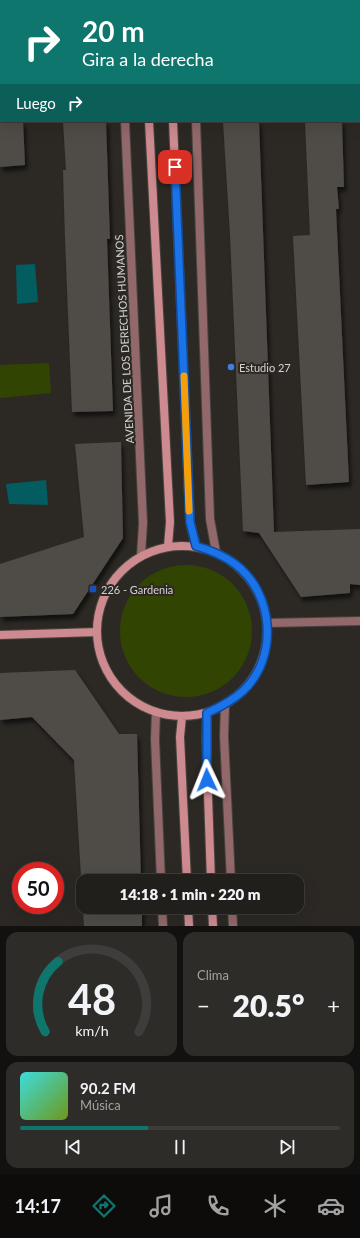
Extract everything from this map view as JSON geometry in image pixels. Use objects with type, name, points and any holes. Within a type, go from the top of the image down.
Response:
[{"type":"main road","points":[[149,122],[170,522],[168,546]]},
{"type":"main road","points":[[173,122],[190,522],[196,546]]},
{"type":"main road","points":[[168,546],[196,546],[216,552],[235,564],[251,580],[262,600],[268,623],[266,648],[258,670],[244,690],[225,705],[207,713],[182,716],[156,712],[132,700],[114,682],[101,658],[97,632],[100,609],[108,588],[123,569],[141,556],[168,546]]},
{"type":"main road","points":[[0,635],[97,632]]},
{"type":"main road","points":[[207,713],[206,737],[211,874]]},
{"type":"main road","points":[[182,716],[180,737],[187,874]]},
{"type":"main road","points":[[188,914],[189,926]]},
{"type":"main road","points":[[212,914],[213,926]]},
{"type":"street","name":"AVENIDA DE LOS DERECHOS HUMANOS","points":[[125,122],[143,523],[141,556]]},
{"type":"street","points":[[196,122],[210,519],[216,552]]},
{"type":"street","points":[[268,623],[360,621]]},
{"type":"street","points":[[225,705],[224,736],[230,874]]},
{"type":"street","points":[[156,712],[155,739],[161,874]]},
{"type":"street","points":[[162,914],[163,926]]},
{"type":"street","points":[[232,914],[233,926]]},
{"type":"green space","points":[[49,363],[51,393],[0,398],[0,365]]},
{"type":"green space","points":[[192,565],[211,570],[223,576],[233,584],[241,594],[247,606],[251,618],[251,644],[247,656],[241,668],[233,678],[223,686],[211,692],[199,696],[180,697],[161,692],[149,686],[139,678],[131,668],[125,656],[121,644],[120,625],[125,606],[131,594],[139,584],[149,576],[161,570],[173,566]]},
{"type":"water","points":[[35,264],[38,302],[17,304],[16,265]]},
{"type":"water","points":[[46,480],[48,505],[9,504],[6,484]]},
{"type":"building","points":[[0,122],[23,122],[25,165],[0,167]]},
{"type":"building","points":[[63,122],[106,122],[110,239],[107,239],[113,411],[72,412],[63,170],[66,170]]},
{"type":"building","points":[[223,122],[259,122],[274,532],[360,529],[360,585],[350,584],[350,593],[301,597],[259,533],[243,531],[230,234]]},
{"type":"building","points":[[305,122],[342,122],[344,187],[337,187],[339,209],[336,209],[349,482],[306,485],[293,236],[310,235]]},
{"type":"building","points":[[121,442],[123,538],[73,614],[0,617],[0,564],[84,537],[75,444]]},
{"type":"building","points":[[75,670],[119,734],[137,734],[141,874],[81,874],[74,760],[32,717],[0,720],[0,673]]},
{"type":"building","points":[[83,914],[142,914],[142,926],[84,926]]},
{"type":"slow traffic","points":[[184,376],[189,511]]},
{"type":"place","name":"Estudio 27","points":[[231,367]]},
{"type":"place","name":"226 - Gardenia","points":[[93,589]]},
{"type":"route","points":[[175,167],[190,522],[196,546],[216,552],[235,564],[251,580],[262,600],[268,623],[266,648],[258,670],[244,690],[225,705],[207,713],[207,780]]}]
